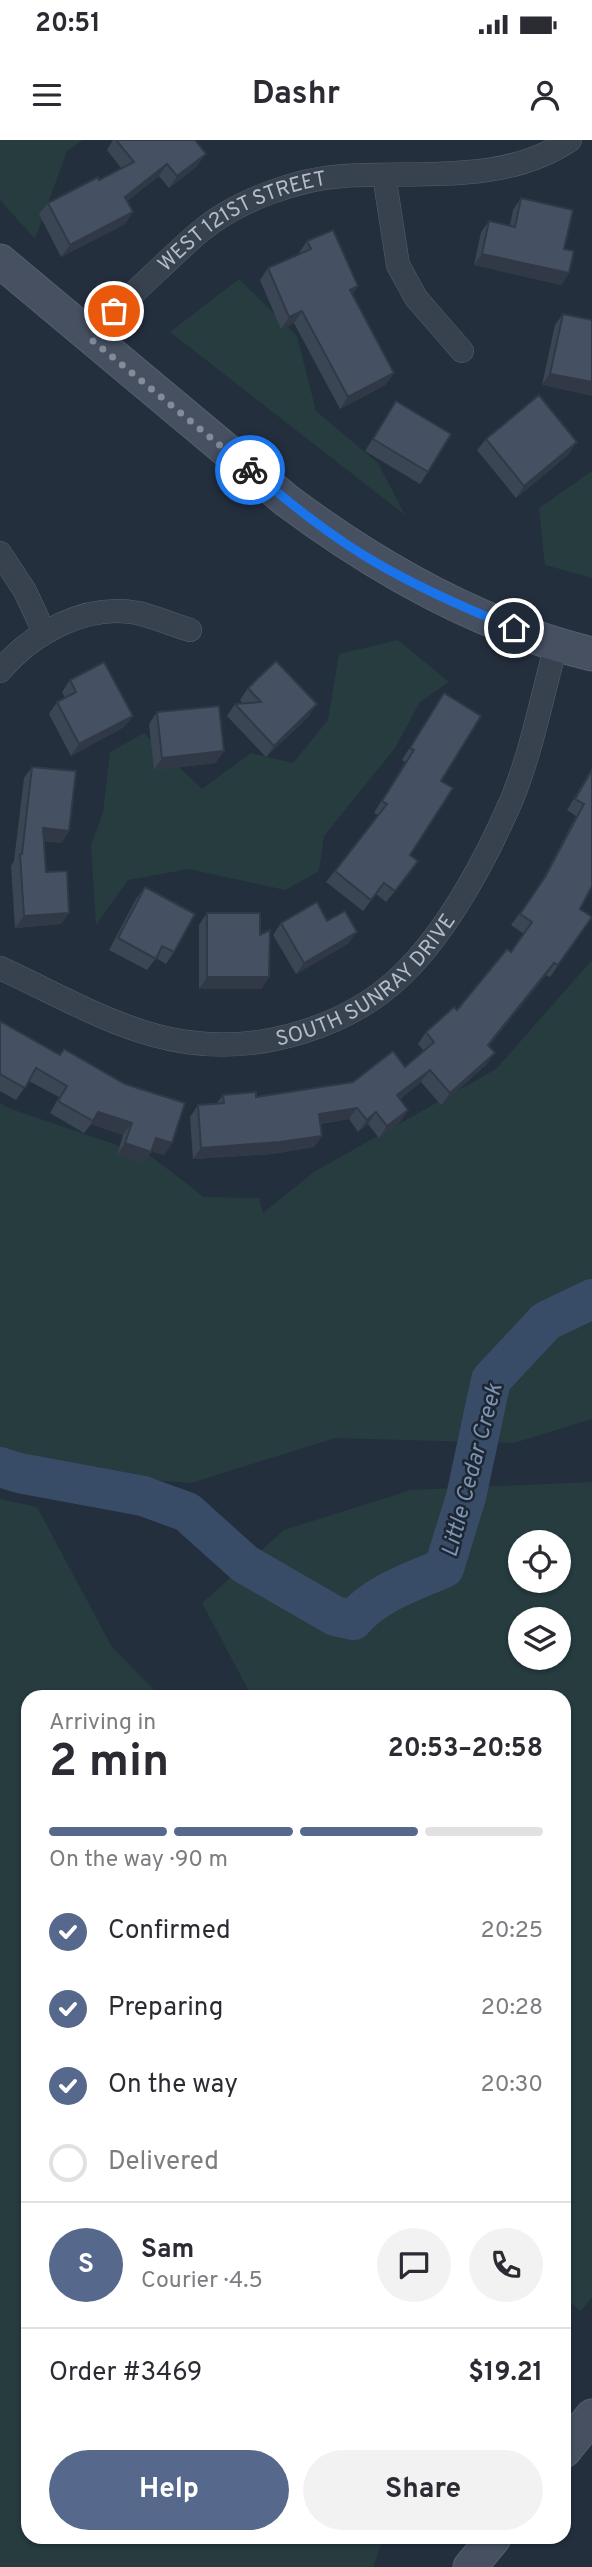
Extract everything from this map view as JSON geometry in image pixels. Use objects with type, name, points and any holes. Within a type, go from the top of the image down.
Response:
[{"type":"street","name":"WEST 121ST STREET","points":[[92,340],[114,311],[203,229],[256,198],[295,184],[340,176],[475,172],[525,162],[570,140]]},
{"type":"street","points":[[384,175],[398,265],[416,298],[462,351]]},
{"type":"street","points":[[0,261],[286,500],[361,553],[430,592],[556,646],[592,654]]},
{"type":"street","points":[[0,553],[25,591],[44,632]]},
{"type":"street","points":[[0,671],[15,653],[44,632],[78,618],[105,613],[136,613],[190,630]]},
{"type":"street","name":"SOUTH SUNRAY DRIVE","points":[[0,968],[123,1024],[154,1035],[188,1042],[240,1045],[278,1040],[324,1024],[367,1003],[403,975],[431,942],[488,849],[513,796],[556,646]]},
{"type":"street","points":[[571,2442],[592,2416]]},
{"type":"street","points":[[470,2567],[489,2544]]},
{"type":"green space","points":[[0,140],[83,140],[67,151],[35,239],[0,200]]},
{"type":"green space","points":[[239,279],[297,336],[316,411],[378,463],[405,515],[170,332]]},
{"type":"green space","points":[[592,471],[592,578],[545,565],[539,508]]},
{"type":"green space","points":[[398,640],[449,682],[420,702],[395,748],[324,836],[319,871],[285,890],[189,869],[128,880],[96,925],[91,845],[103,813],[110,752],[144,733],[202,789],[251,753],[293,763],[328,720],[339,654]]},
{"type":"green space","points":[[592,960],[592,1419],[514,1443],[335,1438],[191,1483],[0,1469],[0,1103],[152,1157],[204,1197],[259,1198],[263,1213],[314,1172],[496,1069]]},
{"type":"green space","points":[[592,1482],[592,2297],[581,2311],[571,2303],[571,1690],[248,1690],[202,1603],[284,1530],[411,1490]]},
{"type":"green space","points":[[0,1499],[37,1507],[112,1647],[154,1690],[21,1690],[21,2544],[381,2544],[373,2567],[0,2567]]},
{"type":"building","points":[[116,140],[195,140],[206,154],[177,176],[167,164],[125,197],[133,212],[70,245],[48,203],[134,162]]},
{"type":"building","points":[[521,198],[573,210],[564,249],[574,251],[569,273],[482,254],[489,221],[515,227]]},
{"type":"building","points":[[333,230],[358,286],[350,290],[394,373],[348,397],[302,311],[289,317],[268,268],[311,249],[307,241]]},
{"type":"building","points":[[563,314],[592,320],[592,382],[550,374]]},
{"type":"building","points":[[539,395],[577,442],[524,486],[486,439]]},
{"type":"building","points":[[396,401],[451,434],[428,472],[373,439]]},
{"type":"building","points":[[276,661],[317,704],[274,746],[235,704],[261,702],[248,688]]},
{"type":"building","points":[[104,662],[133,716],[79,744],[57,702],[76,692],[70,680]]},
{"type":"building","points":[[444,693],[481,716],[441,781],[453,788],[410,855],[418,861],[395,891],[384,883],[371,900],[335,871],[387,804],[382,801],[414,750],[410,748]]},
{"type":"building","points":[[219,706],[224,751],[162,758],[157,712]]},
{"type":"building","points":[[32,767],[76,771],[69,831],[43,828],[46,872],[67,871],[69,913],[24,916],[20,854]]},
{"type":"building","points":[[592,770],[592,886],[580,909],[592,917],[558,965],[554,963],[488,1045],[495,1053],[450,1093],[430,1070],[397,1095],[408,1110],[387,1126],[376,1112],[367,1120],[357,1108],[319,1114],[322,1136],[201,1148],[198,1105],[224,1103],[223,1095],[256,1092],[256,1097],[353,1082],[393,1051],[405,1067],[434,1042],[426,1032],[454,1007],[457,1010],[507,949],[511,952],[532,922],[520,914],[545,877],[584,804],[575,799]]},
{"type":"building","points":[[145,887],[195,914],[174,952],[162,946],[156,959],[118,938]]},
{"type":"building","points":[[317,902],[327,921],[345,911],[357,932],[304,963],[281,923]]},
{"type":"building","points":[[207,913],[260,913],[260,935],[270,930],[269,977],[207,977]]},
{"type":"building","points":[[0,1021],[60,1055],[64,1049],[125,1084],[185,1103],[172,1143],[156,1138],[151,1152],[125,1143],[132,1123],[98,1112],[93,1121],[58,1101],[67,1086],[36,1068],[25,1088],[0,1074]]},
{"type":"waterway","name":"Little Cedar Creek","points":[[0,1467],[19,1473],[143,1496],[187,1512],[245,1564],[335,1616],[353,1620],[383,1595],[444,1568],[466,1497],[491,1380],[546,1321],[592,1299]]},
{"type":"way so far","points":[[114,311],[92,340],[250,470]]},
{"type":"route","points":[[250,470],[286,500],[372,561],[430,592],[514,628]]}]
